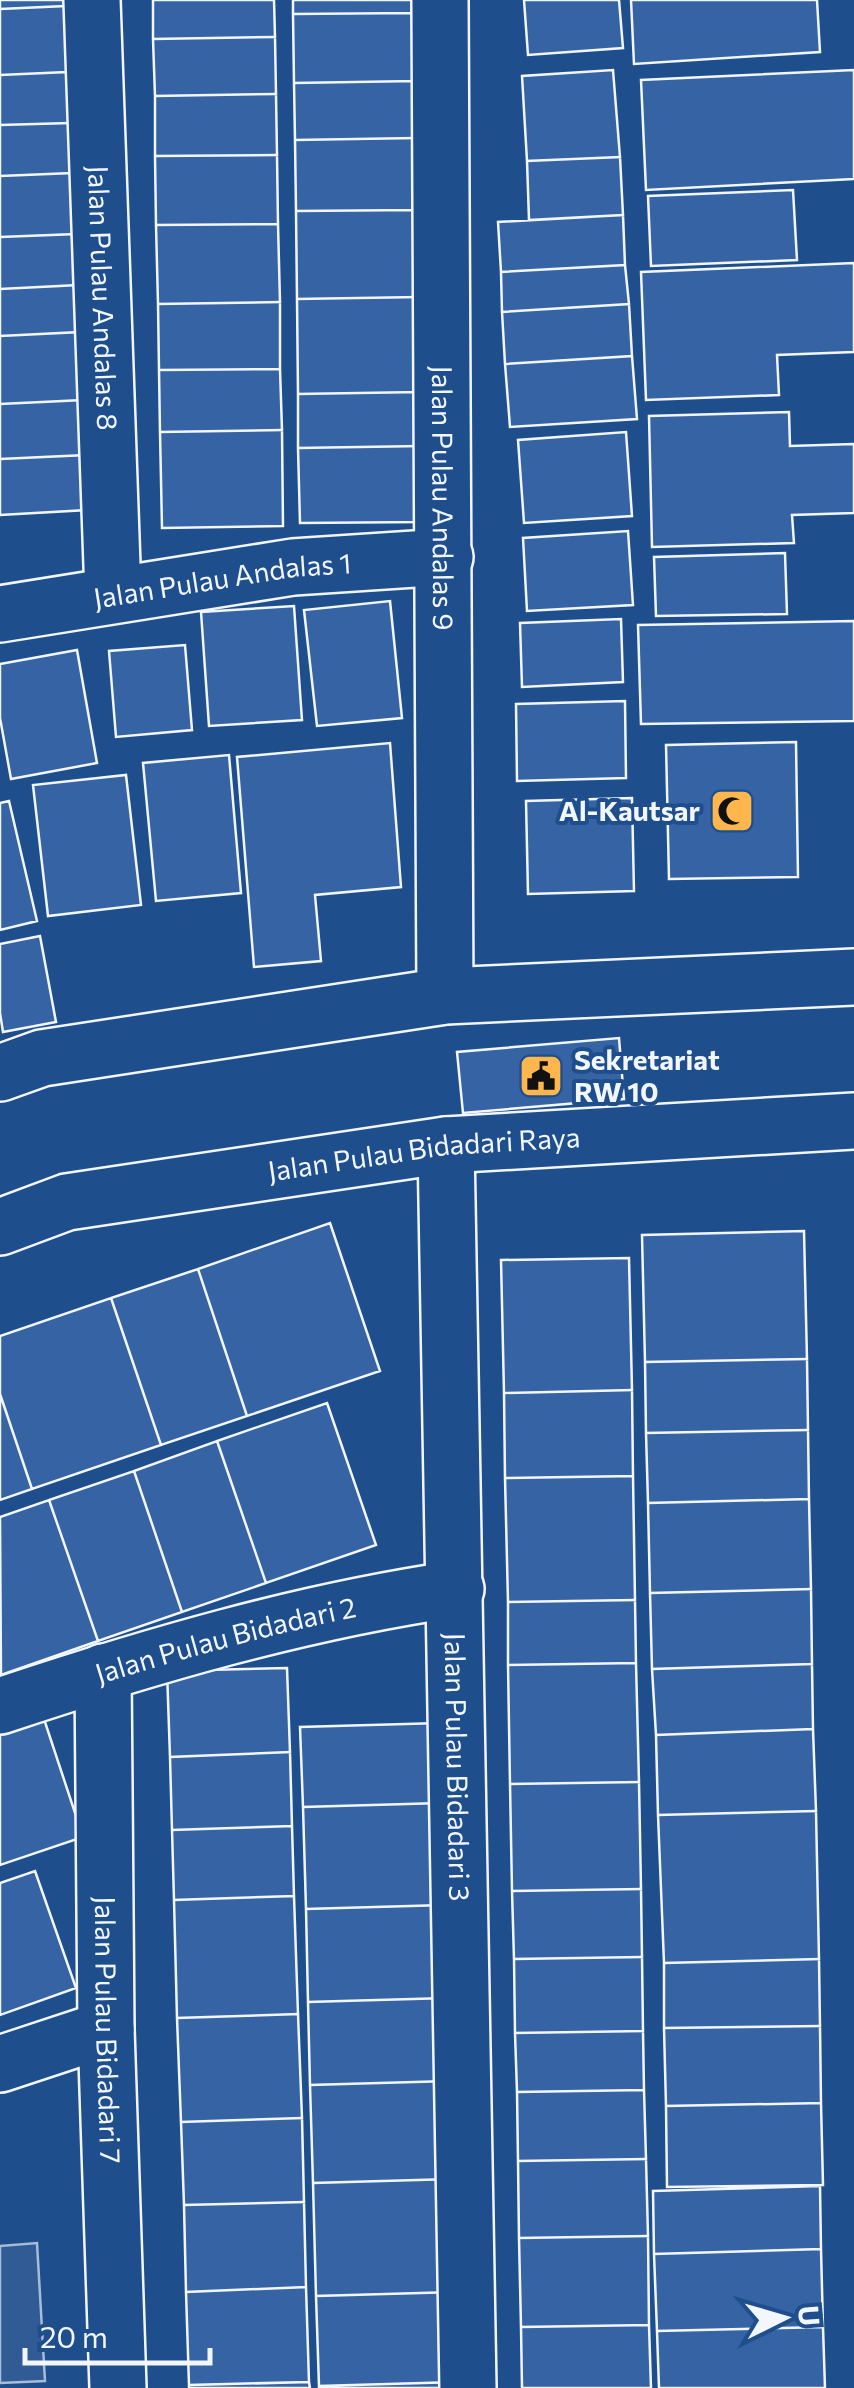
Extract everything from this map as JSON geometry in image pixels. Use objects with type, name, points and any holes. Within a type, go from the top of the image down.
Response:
[{"type":"street","name":"Jalan Pulau Andalas 8","points":[[92,0],[113,594]]},
{"type":"street","name":"Jalan Pulau Andalas 9","points":[[440,0],[445,996]]},
{"type":"street","name":"Jalan Pulau Andalas 1","points":[[0,614],[294,567],[445,557]]},
{"type":"street","points":[[0,1073],[42,1058],[445,996],[854,977]]},
{"type":"street","name":"Jalan Pulau Bidadari Raya","points":[[0,1227],[67,1202],[446,1145],[854,1120]]},
{"type":"street","name":"Jalan Pulau Bidadari 3","points":[[446,1145],[468,2388]]},
{"type":"street","name":"Jalan Pulau Bidadari 2","points":[[0,1706],[268,1624],[391,1598],[456,1589]]},
{"type":"street","name":"Jalan Pulau Bidadari 7","points":[[103,1672],[106,2029],[118,2388]]},
{"type":"street","points":[[0,2064],[106,2029]]},
{"type":"shaded area","points":[[37,2243],[45,2381],[0,2383],[0,2246]]},
{"type":"building","points":[[0,0],[64,0],[65,6],[0,9]]},
{"type":"building","points":[[153,0],[274,0],[275,37],[153,39]]},
{"type":"building","points":[[293,0],[415,0],[415,13],[293,14]]},
{"type":"building","points":[[524,0],[619,0],[623,48],[528,55]]},
{"type":"building","points":[[631,0],[817,0],[820,52],[634,64]]},
{"type":"building","points":[[65,6],[67,72],[0,75],[0,9]]},
{"type":"building","points":[[415,13],[415,81],[294,83],[293,14]]},
{"type":"building","points":[[275,37],[276,94],[155,96],[153,39]]},
{"type":"building","points":[[613,70],[620,157],[527,161],[522,76]]},
{"type":"building","points":[[854,70],[854,179],[646,190],[641,80]]},
{"type":"building","points":[[67,72],[70,123],[0,125],[0,75]]},
{"type":"building","points":[[415,81],[416,138],[295,140],[294,83]]},
{"type":"building","points":[[276,94],[277,155],[155,156],[155,96]]},
{"type":"building","points":[[70,123],[72,173],[0,176],[0,125]]},
{"type":"building","points":[[416,138],[417,210],[296,211],[295,140]]},
{"type":"building","points":[[277,155],[278,224],[156,225],[155,156]]},
{"type":"building","points":[[620,157],[623,215],[529,220],[527,161]]},
{"type":"building","points":[[72,173],[76,234],[0,237],[0,176]]},
{"type":"building","points":[[793,190],[797,260],[651,266],[648,196]]},
{"type":"building","points":[[417,210],[419,297],[297,299],[296,211]]},
{"type":"building","points":[[623,215],[625,265],[501,272],[498,222]]},
{"type":"building","points":[[278,224],[280,302],[158,304],[156,225]]},
{"type":"building","points":[[76,234],[78,285],[0,289],[0,237]]},
{"type":"building","points":[[854,263],[854,352],[777,355],[779,395],[646,400],[641,272]]},
{"type":"building","points":[[625,265],[629,304],[502,312],[501,272]]},
{"type":"building","points":[[78,285],[80,332],[0,336],[0,289]]},
{"type":"building","points":[[419,297],[420,392],[298,394],[297,299]]},
{"type":"building","points":[[280,302],[280,369],[159,370],[158,304]]},
{"type":"building","points":[[629,304],[632,356],[505,364],[502,312]]},
{"type":"building","points":[[80,332],[83,400],[0,404],[0,336]]},
{"type":"building","points":[[632,356],[637,419],[510,427],[505,364]]},
{"type":"building","points":[[280,369],[282,430],[160,432],[159,370]]},
{"type":"building","points":[[420,392],[421,446],[298,448],[298,394]]},
{"type":"building","points":[[83,400],[86,455],[0,459],[0,404]]},
{"type":"building","points":[[789,412],[790,446],[854,444],[854,513],[792,515],[794,543],[652,547],[649,416]]},
{"type":"building","points":[[282,430],[283,526],[162,528],[160,432]]},
{"type":"building","points":[[626,432],[632,516],[524,523],[518,440]]},
{"type":"building","points":[[421,446],[422,522],[300,523],[298,448]]},
{"type":"building","points":[[86,455],[87,510],[0,515],[0,459]]},
{"type":"building","points":[[628,531],[633,605],[527,611],[523,538]]},
{"type":"building","points":[[785,553],[787,614],[656,616],[654,557]]},
{"type":"building","points":[[390,601],[402,718],[317,726],[304,610]]},
{"type":"building","points":[[294,606],[302,720],[209,726],[201,612]]},
{"type":"building","points":[[621,619],[623,682],[522,687],[520,623]]},
{"type":"building","points":[[854,621],[854,721],[641,724],[638,625]]},
{"type":"building","points":[[185,645],[192,730],[116,737],[109,651]]},
{"type":"building","points":[[77,650],[97,763],[11,779],[0,718],[0,664]]},
{"type":"building","points":[[625,701],[626,778],[517,781],[516,704]]},
{"type":"building","name":"Al-Kautsar","points":[[796,742],[798,877],[669,879],[666,745]]},
{"type":"building","points":[[390,743],[401,887],[315,895],[321,961],[254,967],[237,757]]},
{"type":"building","points":[[229,755],[241,893],[156,901],[143,763]]},
{"type":"building","points":[[126,775],[141,905],[48,916],[33,785]]},
{"type":"building","points":[[632,798],[634,891],[528,894],[526,801]]},
{"type":"building","points":[[9,801],[37,921],[0,930],[0,803]]},
{"type":"building","points":[[40,936],[56,1022],[3,1032],[0,944]]},
{"type":"building","name":"Sekretariat RW 10","points":[[619,1038],[624,1099],[463,1113],[457,1052]]},
{"type":"building","points":[[330,1223],[380,1371],[247,1416],[198,1269]]},
{"type":"building","points":[[804,1231],[807,1359],[645,1362],[642,1235]]},
{"type":"building","points":[[629,1258],[632,1390],[504,1393],[501,1260]]},
{"type":"building","points":[[198,1269],[247,1416],[161,1445],[111,1298]]},
{"type":"building","points":[[111,1298],[161,1445],[32,1489],[0,1394],[0,1336]]},
{"type":"building","points":[[807,1359],[808,1430],[646,1433],[645,1362]]},
{"type":"building","points":[[632,1390],[633,1476],[505,1478],[504,1393]]},
{"type":"building","points":[[0,1394],[32,1489],[0,1500]]},
{"type":"building","points":[[327,1403],[376,1545],[266,1583],[217,1441]]},
{"type":"building","points":[[808,1430],[809,1499],[648,1503],[646,1433]]},
{"type":"building","points":[[217,1441],[266,1583],[182,1612],[134,1471]]},
{"type":"building","points":[[134,1471],[182,1612],[98,1641],[49,1500]]},
{"type":"building","points":[[633,1476],[635,1600],[508,1602],[505,1478]]},
{"type":"building","points":[[809,1499],[811,1589],[650,1593],[648,1503]]},
{"type":"building","points":[[49,1500],[98,1641],[1,1675],[0,1517]]},
{"type":"building","points":[[811,1589],[812,1664],[652,1669],[650,1593]]},
{"type":"building","points":[[635,1600],[636,1663],[508,1665],[508,1602]]},
{"type":"building","points":[[636,1663],[639,1782],[510,1784],[508,1665]]},
{"type":"building","points":[[812,1664],[813,1729],[656,1735],[652,1669]]},
{"type":"building","points":[[287,1668],[290,1752],[170,1757],[167,1671]]},
{"type":"building","points":[[43,1716],[83,1837],[0,1865],[0,1730]]},
{"type":"building","points":[[440,1723],[441,1803],[303,1807],[300,1727]]},
{"type":"building","points":[[813,1729],[816,1811],[658,1815],[656,1735]]},
{"type":"building","points":[[290,1752],[292,1826],[172,1830],[170,1757]]},
{"type":"building","points":[[639,1782],[641,1889],[512,1891],[510,1784]]},
{"type":"building","points":[[441,1803],[444,1905],[306,1909],[303,1807]]},
{"type":"building","points":[[816,1811],[819,1959],[664,1963],[658,1815]]},
{"type":"building","points":[[292,1826],[294,1896],[174,1900],[172,1830]]},
{"type":"building","points":[[35,1871],[76,1988],[0,2015],[0,1883]]},
{"type":"building","points":[[641,1889],[642,1957],[514,1959],[512,1891]]},
{"type":"building","points":[[294,1896],[298,2014],[177,2018],[174,1900]]},
{"type":"building","points":[[444,1905],[447,1998],[308,2002],[306,1909]]},
{"type":"building","points":[[642,1957],[643,2031],[515,2033],[514,1959]]},
{"type":"building","points":[[819,1959],[820,2026],[664,2028],[664,1963]]},
{"type":"building","points":[[447,1998],[449,2081],[310,2085],[308,2002]]},
{"type":"building","points":[[298,2014],[302,2118],[181,2122],[177,2018]]},
{"type":"building","points":[[820,2026],[821,2103],[666,2106],[664,2028]]},
{"type":"building","points":[[643,2031],[644,2090],[517,2092],[515,2033]]},
{"type":"building","points":[[449,2081],[452,2179],[313,2183],[310,2085]]},
{"type":"building","points":[[644,2090],[646,2159],[518,2161],[517,2092]]},
{"type":"building","points":[[821,2103],[823,2185],[667,2187],[666,2106]]},
{"type":"building","points":[[302,2118],[304,2202],[184,2205],[181,2122]]},
{"type":"building","points":[[646,2159],[648,2236],[519,2238],[518,2161]]},
{"type":"building","points":[[452,2179],[455,2292],[316,2296],[313,2183]]},
{"type":"building","points":[[820,2186],[821,2249],[654,2254],[653,2191]]},
{"type":"building","points":[[304,2202],[306,2287],[186,2292],[184,2205]]},
{"type":"building","points":[[648,2236],[649,2325],[521,2327],[519,2238]]},
{"type":"building","points":[[821,2249],[823,2327],[657,2331],[654,2254]]},
{"type":"building","points":[[306,2287],[309,2382],[189,2385],[186,2292]]},
{"type":"building","points":[[455,2292],[457,2382],[319,2386],[316,2296]]},
{"type":"building","points":[[649,2325],[651,2388],[522,2388],[521,2327]]},
{"type":"building","points":[[823,2327],[825,2388],[659,2388],[657,2331]]},
{"type":"building","points":[[309,2382],[310,2388],[189,2388],[189,2385]]},
{"type":"building","points":[[457,2382],[458,2388],[319,2388],[319,2386]]},
{"type":"place","name":"Al-Kautsar","points":[[732,811]]},
{"type":"place","name":"Sekretariat RW 10","points":[[541,1076]]}]
